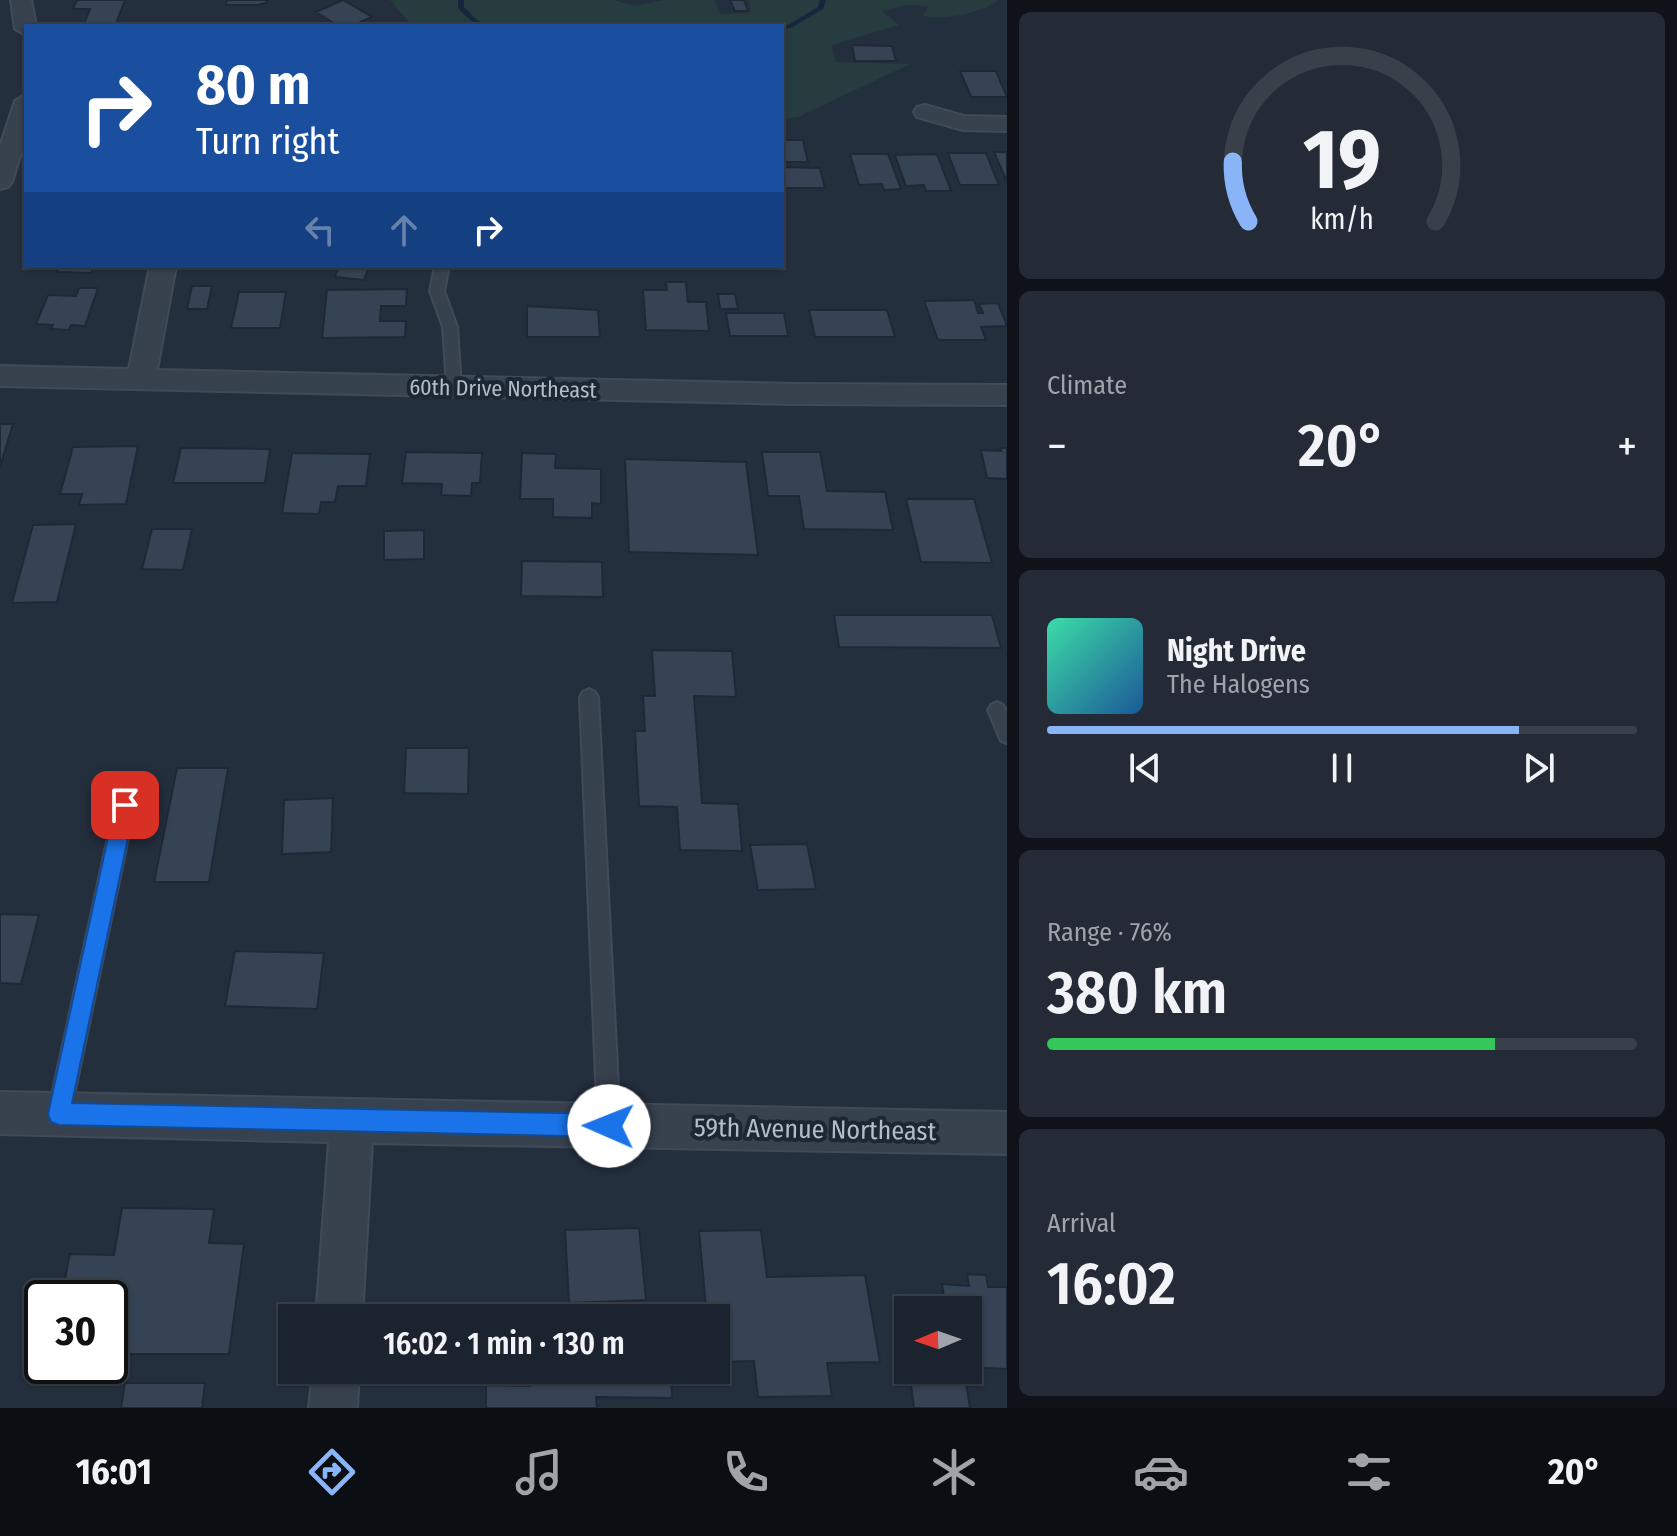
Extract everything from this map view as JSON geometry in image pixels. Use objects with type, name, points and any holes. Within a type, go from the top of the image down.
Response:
[{"type":"street","points":[[21,0],[25,24]]},
{"type":"street","points":[[0,182],[24,107]]},
{"type":"street","points":[[925,112],[963,123],[1007,124]]},
{"type":"street","points":[[141,380],[163,268]]},
{"type":"street","name":"60th Drive Northeast","points":[[0,376],[793,394],[1007,395]]},
{"type":"street","name":"59th Avenue Northeast","points":[[0,1113],[1007,1133]]},
{"type":"street","points":[[340,1304],[352,1122]]},
{"type":"street","points":[[333,1408],[335,1384]]},
{"type":"lane","points":[[442,268],[437,291],[450,327],[454,387]]},
{"type":"lane","points":[[589,697],[609,1126]]},
{"type":"lane","points":[[997,710],[1007,735]]},
{"type":"lane","points":[[59,1114],[125,805]]},
{"type":"green space","points":[[390,0],[614,0],[634,6],[663,0],[714,0],[721,14],[747,13],[751,10],[748,0],[999,0],[982,9],[952,16],[923,16],[928,6],[906,5],[882,11],[899,25],[832,45],[835,62],[910,64],[798,117],[784,119],[784,24],[410,24]]},
{"type":"building","points":[[77,0],[125,0],[116,24],[84,24],[90,9],[73,9]]},
{"type":"building","points":[[227,0],[267,0],[257,5],[226,5]]},
{"type":"building","points":[[343,0],[372,17],[356,24],[335,24],[316,12]]},
{"type":"building","points":[[730,0],[744,0],[748,11],[735,11]]},
{"type":"building","points":[[852,45],[892,46],[896,61],[855,61]]},
{"type":"building","points":[[960,71],[996,71],[1007,97],[971,97]]},
{"type":"building","points":[[784,140],[803,140],[808,162],[784,162]]},
{"type":"building","points":[[994,152],[1007,152],[1007,182]]},
{"type":"building","points":[[948,153],[986,153],[999,185],[960,185]]},
{"type":"building","points":[[850,154],[888,154],[901,189],[884,190],[882,184],[859,185]]},
{"type":"building","points":[[937,154],[951,191],[926,191],[924,185],[906,186],[895,155]]},
{"type":"building","points":[[784,167],[820,168],[825,188],[784,188]]},
{"type":"building","points":[[59,268],[93,268],[91,273],[57,272]]},
{"type":"building","points":[[338,268],[368,268],[364,280],[335,277]]},
{"type":"building","points":[[666,282],[686,282],[688,302],[706,302],[709,331],[646,330],[643,290],[667,290]]},
{"type":"building","points":[[192,286],[212,286],[207,309],[187,309]]},
{"type":"building","points":[[79,288],[98,288],[85,326],[71,325],[69,330],[36,324],[48,295],[76,296]]},
{"type":"building","points":[[407,289],[406,306],[381,306],[380,321],[406,321],[405,337],[322,338],[327,290]]},
{"type":"building","points":[[239,292],[286,292],[280,328],[231,328]]},
{"type":"building","points":[[718,294],[735,294],[738,309],[720,309]]},
{"type":"building","points":[[974,300],[978,313],[983,313],[979,304],[998,303],[1007,326],[981,327],[986,340],[938,340],[924,301]]},
{"type":"building","points":[[527,306],[598,310],[600,337],[527,337]]},
{"type":"building","points":[[809,310],[887,310],[895,337],[815,337]]},
{"type":"building","points":[[726,313],[784,313],[788,336],[730,336]]},
{"type":"building","points":[[0,424],[13,424],[0,467]]},
{"type":"building","points":[[138,446],[126,504],[79,505],[82,494],[60,494],[73,447]]},
{"type":"building","points":[[181,448],[270,449],[265,483],[173,483]]},
{"type":"building","points":[[1000,448],[1007,448],[1007,479],[987,478],[981,450],[1001,451]]},
{"type":"building","points":[[406,452],[482,453],[480,483],[472,483],[471,496],[441,495],[442,484],[402,483]]},
{"type":"building","points":[[762,452],[820,452],[827,491],[885,492],[893,530],[804,529],[799,496],[768,496]]},
{"type":"building","points":[[292,453],[370,454],[366,486],[338,486],[335,502],[321,502],[319,514],[282,513]]},
{"type":"building","points":[[522,453],[556,454],[555,468],[601,469],[601,504],[592,503],[592,518],[553,517],[553,499],[520,499]]},
{"type":"building","points":[[625,459],[746,462],[758,555],[629,552]]},
{"type":"building","points":[[906,499],[974,499],[992,563],[921,562]]},
{"type":"building","points":[[76,524],[57,602],[12,603],[33,525]]},
{"type":"building","points":[[152,529],[192,529],[183,570],[142,569]]},
{"type":"building","points":[[424,530],[424,559],[384,560],[384,531]]},
{"type":"building","points":[[522,561],[602,562],[603,597],[521,596]]},
{"type":"building","points":[[834,615],[992,615],[1001,648],[839,647]]},
{"type":"building","points":[[652,650],[732,651],[736,697],[694,696],[702,803],[738,804],[742,851],[680,850],[677,807],[639,806],[635,731],[645,731],[643,696],[655,696]]},
{"type":"building","points":[[406,748],[469,748],[468,794],[404,793]]},
{"type":"building","points":[[177,768],[228,768],[209,882],[154,882]]},
{"type":"building","points":[[333,798],[331,852],[282,854],[284,800]]},
{"type":"building","points":[[807,844],[816,889],[758,890],[750,845]]},
{"type":"building","points":[[0,914],[39,915],[21,984],[0,983]]},
{"type":"building","points":[[235,951],[324,953],[317,1009],[225,1006]]},
{"type":"building","points":[[122,1208],[214,1209],[209,1243],[244,1244],[229,1354],[128,1354],[128,1280],[65,1280],[70,1254],[114,1255]]},
{"type":"building","points":[[639,1228],[646,1300],[569,1303],[565,1230]]},
{"type":"building","points":[[761,1230],[767,1277],[865,1275],[880,1362],[827,1363],[832,1396],[758,1397],[754,1361],[730,1362],[730,1304],[706,1304],[699,1231]]},
{"type":"building","points":[[967,1274],[986,1275],[988,1287],[1007,1287],[1007,1369],[982,1368],[982,1296],[944,1296],[942,1284],[969,1286]]},
{"type":"building","points":[[128,1383],[205,1383],[202,1408],[121,1408],[125,1384]]},
{"type":"building","points":[[672,1384],[672,1398],[596,1397],[597,1408],[486,1408],[486,1385]]},
{"type":"building","points":[[911,1384],[966,1384],[970,1408],[914,1408]]},
{"type":"waterway","points":[[461,0],[461,8],[482,24]]},
{"type":"waterway","points":[[784,27],[821,8],[823,0]]},
{"type":"route","points":[[125,805],[59,1114],[609,1126]]}]
